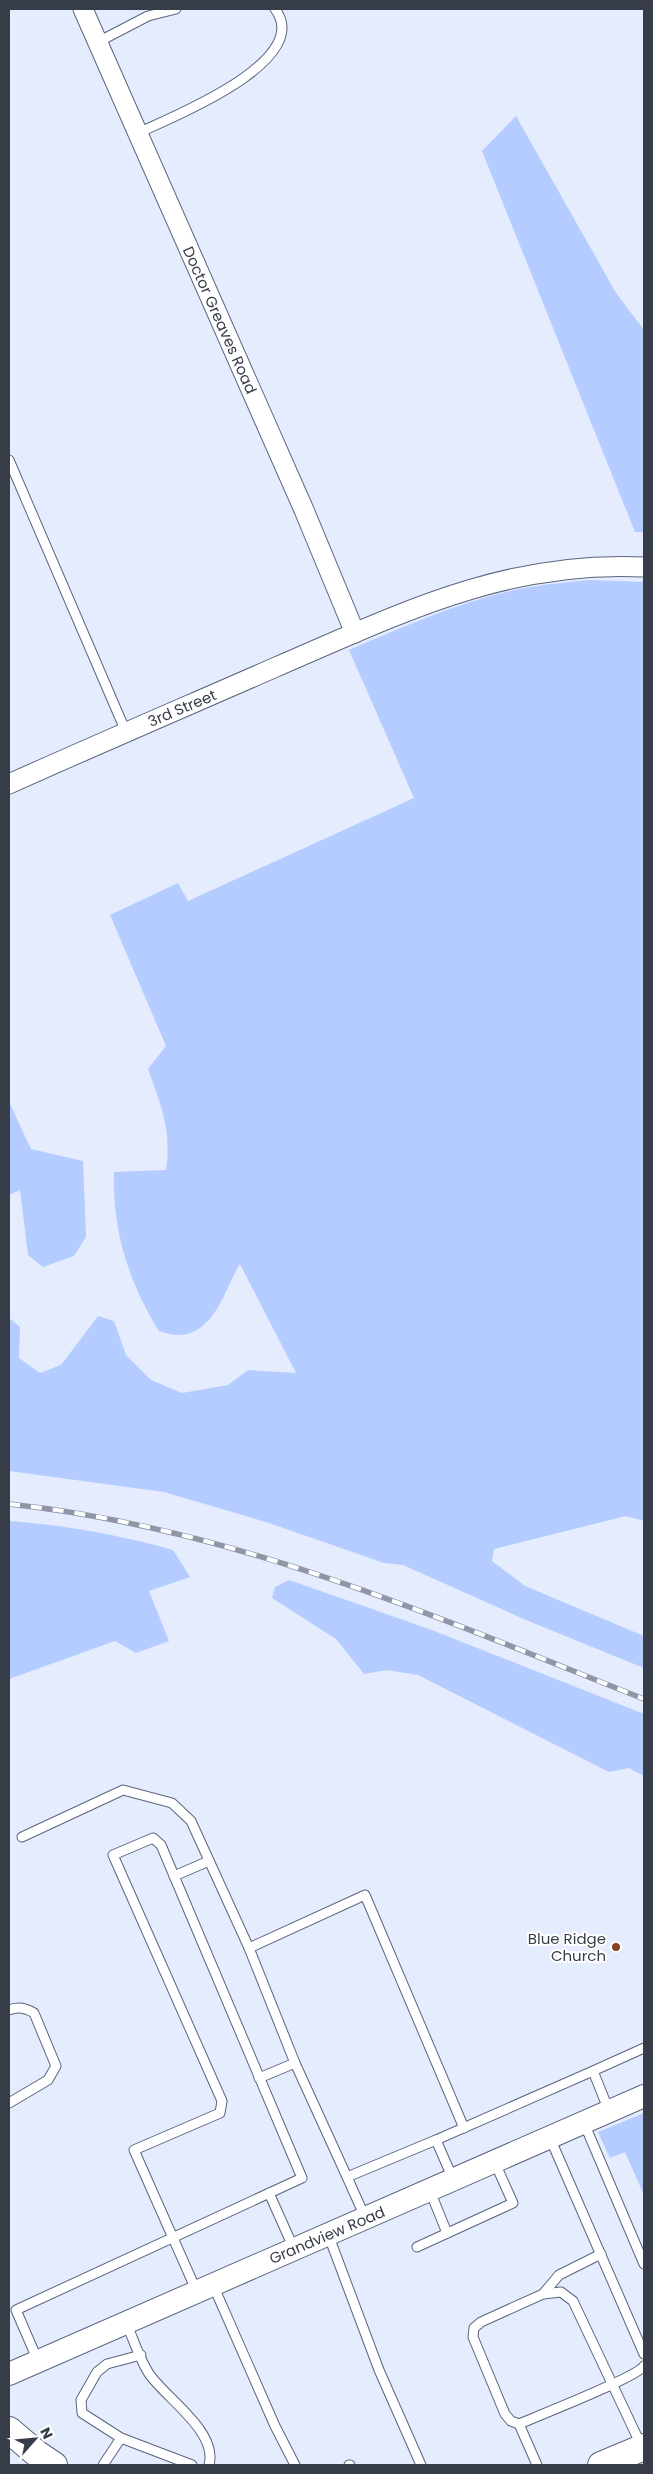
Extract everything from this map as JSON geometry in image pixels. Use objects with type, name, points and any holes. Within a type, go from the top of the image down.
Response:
[{"type":"main road","points":[[9,2430],[36,2453],[54,2465]]},
{"type":"main road","points":[[601,2465],[643,2447]]},
{"type":"street","name":"Doctor Greaves Road","points":[[83,9],[300,501],[355,633]]},
{"type":"street","name":"3rd Street","points":[[9,784],[355,633],[422,605],[479,585],[575,567],[644,567]]},
{"type":"street","name":"Grandview Road","points":[[9,2374],[644,2096]]},
{"type":"lane","points":[[98,42],[148,16],[176,9]]},
{"type":"lane","points":[[138,133],[215,97],[242,80],[273,50],[281,37],[282,27],[275,9]]},
{"type":"lane","points":[[9,460],[126,732]]},
{"type":"lane","points":[[22,1837],[123,1790],[172,1803],[191,1821],[249,1948],[295,2063],[365,2218]]},
{"type":"lane","points":[[38,2361],[13,2310],[173,2237],[302,2178],[174,1876],[160,1845],[153,1838],[113,1855],[222,2101],[220,2113],[134,2150],[173,2237],[205,2288],[295,2465]]},
{"type":"lane","points":[[174,1876],[209,1861]]},
{"type":"lane","points":[[249,1948],[365,1896],[464,2128]]},
{"type":"lane","points":[[9,2010],[14,2007],[26,2009],[34,2013],[56,2066],[48,2080],[9,2103]]},
{"type":"lane","points":[[347,2177],[464,2128],[644,2048]]},
{"type":"lane","points":[[260,2078],[295,2063]]},
{"type":"lane","points":[[593,2071],[609,2111]]},
{"type":"lane","points":[[584,2122],[644,2264]]},
{"type":"lane","points":[[550,2138],[644,2354]]},
{"type":"lane","points":[[436,2140],[454,2180]]},
{"type":"lane","points":[[417,2247],[513,2203],[495,2162]]},
{"type":"lane","points":[[430,2191],[447,2233]]},
{"type":"lane","points":[[269,2193],[294,2249]]},
{"type":"lane","points":[[328,2234],[380,2370],[421,2465]]},
{"type":"lane","points":[[543,2294],[559,2275],[601,2254]]},
{"type":"lane","points":[[643,2447],[612,2384],[573,2301],[561,2292],[543,2294],[481,2322],[474,2328],[472,2337],[505,2414],[511,2421],[519,2424],[612,2384],[644,2367]]},
{"type":"lane","points":[[126,2323],[150,2375],[190,2417],[205,2438],[211,2458],[209,2465]]},
{"type":"lane","points":[[141,2356],[107,2364],[97,2372],[81,2400],[82,2413],[121,2438],[192,2465]]},
{"type":"lane","points":[[519,2424],[537,2465]]},
{"type":"lane","points":[[103,2465],[121,2438]]},
{"type":"shaded area","points":[[516,116],[616,293],[644,330],[644,532],[635,532],[482,151]]},
{"type":"shaded area","points":[[589,580],[644,582],[644,1521],[626,1516],[494,1549],[492,1561],[525,1586],[644,1636],[644,1668],[526,1620],[403,1565],[384,1563],[266,1522],[164,1492],[9,1471],[9,1318],[20,1327],[19,1358],[40,1373],[61,1365],[98,1316],[114,1321],[126,1355],[151,1380],[182,1393],[228,1385],[248,1370],[296,1373],[240,1264],[210,1318],[202,1327],[191,1333],[179,1335],[159,1331],[148,1313],[131,1275],[119,1235],[114,1194],[114,1172],[166,1170],[168,1142],[164,1118],[148,1069],[166,1046],[110,915],[178,883],[188,901],[414,798],[349,650],[387,633],[486,597],[548,584]]},
{"type":"shaded area","points":[[9,1102],[31,1149],[83,1161],[86,1237],[74,1256],[43,1267],[28,1255],[20,1190],[9,1195]]},
{"type":"shaded area","points":[[9,1521],[92,1531],[173,1550],[190,1577],[149,1591],[169,1641],[136,1653],[115,1641],[9,1679]]},
{"type":"shaded area","points":[[289,1580],[432,1630],[644,1714],[644,1776],[629,1768],[609,1772],[418,1675],[387,1670],[364,1674],[336,1639],[272,1598],[275,1587]]},
{"type":"shaded area","points":[[644,2113],[644,2195],[625,2152],[610,2158],[598,2132]]},
{"type":"railway","points":[[9,1504],[92,1516],[174,1533],[254,1555],[333,1580],[411,1608],[644,1699]]},
{"type":"place","name":"Blue Ridge Church","points":[[616,1947]]}]
